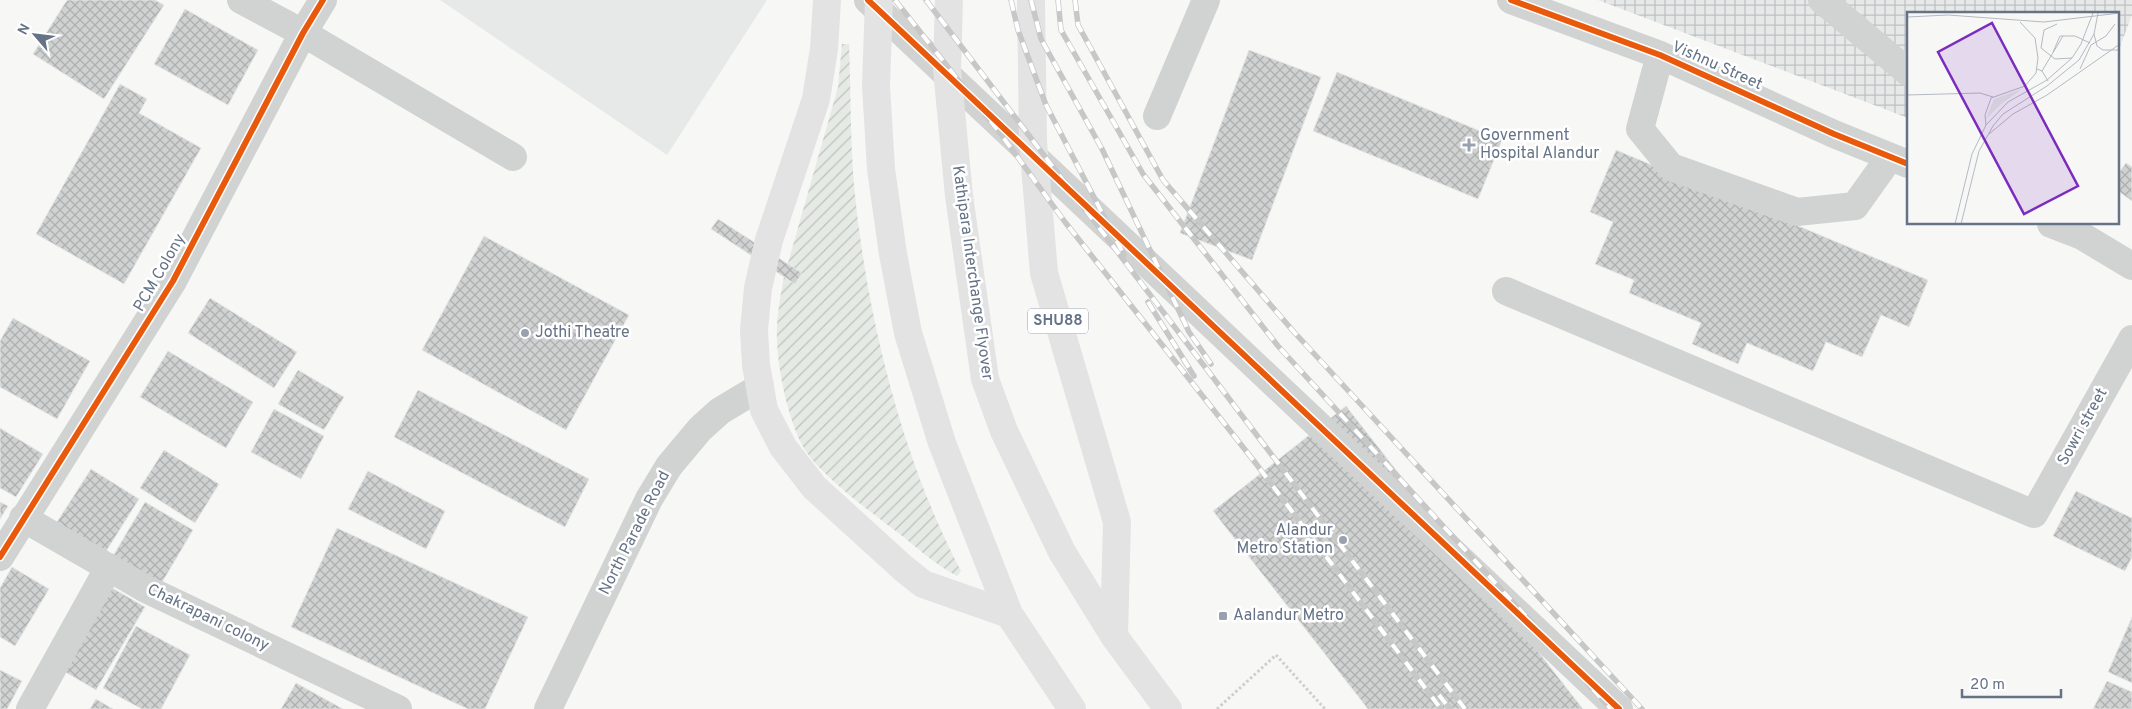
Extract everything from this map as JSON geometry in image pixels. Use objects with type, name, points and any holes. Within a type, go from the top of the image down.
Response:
[{"type":"main road","points":[[827,0],[824,49],[816,99],[769,240],[758,288],[754,330],[756,365],[764,410],[783,447],[814,487],[890,557],[923,584],[1009,614]]},
{"type":"main road","points":[[879,0],[876,86],[881,169],[904,316],[927,399],[989,566],[1009,614],[1072,709]]},
{"type":"main road","name":"Kathipara Interchange Flyover","points":[[949,0],[948,79],[959,196],[985,379],[1004,431],[1062,552],[1114,636],[1168,709]]},
{"type":"main road","name":"SHU88","points":[[1031,0],[1032,142],[1044,273],[1117,522],[1114,636]]},
{"type":"street","points":[[241,0],[303,33],[513,157]]},
{"type":"street","name":"PCM Colony","points":[[0,557],[173,281],[303,33],[323,0]]},
{"type":"street","points":[[868,0],[1619,709]]},
{"type":"street","points":[[1157,116],[1206,0]]},
{"type":"street","name":"Vishnu Street","points":[[1511,0],[1660,55],[1899,160]]},
{"type":"street","points":[[1822,0],[1907,71]]},
{"type":"street","points":[[1660,55],[1640,129],[1671,167],[1797,212],[1855,206],[1899,160]]},
{"type":"street","points":[[2054,225],[2082,236],[2132,266]]},
{"type":"street","points":[[2090,225],[2132,260]]},
{"type":"street","name":"Sowri street","points":[[1506,291],[2034,514],[2132,339]]},
{"type":"street","name":"North Parade Road","points":[[548,709],[649,499],[669,466],[684,446],[720,411],[760,387]]},
{"type":"street","name":"Chakrapani colony","points":[[23,518],[144,588],[398,709]]},
{"type":"street","points":[[30,709],[109,567]]},
{"type":"path","points":[[1217,709],[1276,655],[1325,709]]},
{"type":"shaded area","points":[[440,0],[767,0],[667,155]]},
{"type":"shaded area","points":[[1598,0],[2132,0],[2132,15],[2120,47],[2120,12],[1907,12],[1907,118]]},
{"type":"shaded area","points":[[842,44],[849,44],[853,176],[861,242],[879,339],[905,436],[921,483],[961,571],[957,576],[932,560],[859,503],[822,471],[805,450],[799,439],[789,412],[782,382],[777,333],[781,293],[838,87]]},
{"type":"building","points":[[67,0],[155,0],[164,5],[104,99],[33,54]]},
{"type":"building","points":[[185,9],[258,50],[228,105],[154,64]]},
{"type":"building","points":[[1249,50],[1321,77],[1252,260],[1180,233]]},
{"type":"building","points":[[1337,72],[1502,140],[1478,199],[1313,131]]},
{"type":"building","points":[[120,84],[147,99],[139,113],[201,148],[124,284],[36,234]]},
{"type":"building","points":[[1616,150],[1928,280],[1909,327],[1881,315],[1862,357],[1826,342],[1813,371],[1747,343],[1738,364],[1692,344],[1701,323],[1629,293],[1634,280],[1595,264],[1613,222],[1590,212]]},
{"type":"building","points":[[2126,163],[2132,167],[2132,201],[2120,192],[2120,171]]},
{"type":"building","points":[[718,219],[802,273],[795,284],[711,229]]},
{"type":"building","name":"Jothi Theatre","points":[[484,236],[629,315],[566,430],[422,350]]},
{"type":"building","points":[[210,298],[297,352],[274,388],[188,333]]},
{"type":"building","points":[[13,318],[90,361],[57,419],[0,387],[0,341]]},
{"type":"building","points":[[168,351],[253,402],[226,448],[140,397]]},
{"type":"building","points":[[298,370],[344,397],[324,430],[278,404]]},
{"type":"building","points":[[418,390],[589,479],[565,527],[394,437]]},
{"type":"building","name":"Alandur Metro Station","points":[[1346,406],[1583,709],[1368,709],[1213,511]]},
{"type":"building","points":[[274,409],[324,436],[301,479],[251,452]]},
{"type":"building","points":[[0,428],[43,454],[16,497],[0,488]]},
{"type":"building","points":[[164,450],[219,484],[195,523],[140,488]]},
{"type":"building","points":[[91,469],[139,499],[105,553],[57,522]]},
{"type":"building","points":[[368,471],[445,511],[426,549],[348,509]]},
{"type":"building","points":[[2076,491],[2132,518],[2132,557],[2125,571],[2053,536]]},
{"type":"building","points":[[0,502],[8,506],[0,519]]},
{"type":"building","points":[[145,502],[193,530],[161,584],[113,556]]},
{"type":"building","points":[[337,528],[528,617],[485,709],[468,709],[291,627]]},
{"type":"building","points":[[12,567],[49,589],[15,646],[0,637],[0,588]]},
{"type":"building","points":[[109,586],[145,607],[96,690],[62,670]]},
{"type":"building","points":[[2132,617],[2132,683],[2108,672]]},
{"type":"building","points":[[136,626],[190,655],[161,709],[142,709],[103,688]]},
{"type":"building","points":[[0,670],[22,681],[7,709],[0,709]]},
{"type":"building","points":[[2107,681],[2132,692],[2132,709],[2093,709]]},
{"type":"building","points":[[296,683],[343,709],[281,709]]},
{"type":"building","points":[[96,699],[113,709],[90,709]]},
{"type":"railway","points":[[895,0],[1000,133],[1065,222],[1254,461],[1441,709]]},
{"type":"railway","points":[[926,0],[1465,709]]},
{"type":"railway","points":[[1011,0],[1018,30],[1046,105],[1124,255]]},
{"type":"railway","points":[[1031,0],[1041,39],[1102,149],[1189,332],[1211,364]]},
{"type":"railway","points":[[1058,0],[1061,30],[1143,174],[1278,346],[1611,709]]},
{"type":"railway","points":[[1075,0],[1078,25],[1163,180],[1294,332],[1642,709]]},
{"type":"railway","points":[[1148,302],[1194,376]]},
{"type":"railway","points":[[1439,695],[1450,709]]},
{"type":"cycle path","points":[[0,557],[173,281],[303,33],[323,0]]},
{"type":"cycle path","points":[[868,0],[1619,709]]},
{"type":"cycle path","points":[[1511,0],[1660,55],[1834,134],[1907,164]]},
{"type":"place","name":"Government Hospital Alandur","points":[[1469,145]]},
{"type":"place","name":"Jothi Theatre","points":[[525,333]]},
{"type":"place","name":"Alandur Metro Station","points":[[1343,540]]},
{"type":"place","name":"Aalandur Metro","points":[[1223,616]]}]
